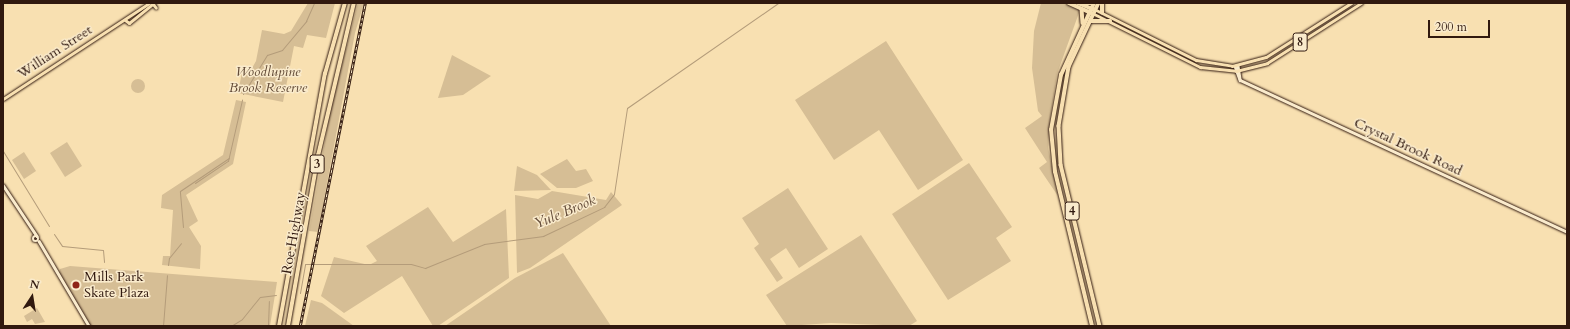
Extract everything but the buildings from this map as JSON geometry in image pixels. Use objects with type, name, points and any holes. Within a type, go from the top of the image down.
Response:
[{"type":"highway","name":"Roe Highway","points":[[279,326],[324,82],[345,3]]},
{"type":"highway","name":"Roe Highway","points":[[288,326],[321,141],[354,3]]},
{"type":"highway","name":"8","points":[[1069,3],[1090,10]]},
{"type":"highway","name":"8","points":[[1078,3],[1095,12]]},
{"type":"highway","points":[[1086,3],[1092,3]]},
{"type":"highway","name":"4","points":[[1092,3],[1058,84],[1052,149],[1092,326]]},
{"type":"highway","points":[[1101,3],[1102,13]]},
{"type":"highway","name":"4","points":[[1100,326],[1061,165],[1059,126],[1070,67],[1095,12],[1101,3]]},
{"type":"highway","points":[[1081,8],[1082,28]]},
{"type":"highway","points":[[1091,21],[1110,22]]},
{"type":"main road","name":"8","points":[[1095,12],[1102,13],[1196,60],[1237,66],[1266,57],[1351,3]]},
{"type":"main road","name":"8","points":[[1095,12],[1110,22],[1200,67],[1237,71],[1267,63],[1361,3]]},
{"type":"main road","name":"William Street","points":[[3,99],[126,21],[134,14],[153,4]]},
{"type":"main road","name":"William Street","points":[[134,14],[153,4]]},
{"type":"main road","name":"Crystal Brook Road","points":[[1237,66],[1240,80],[1567,232]]},
{"type":"main road","points":[[3,184],[89,326]]},
{"type":"main road","points":[[35,237],[37,241]]},
{"type":"green space","name":"Woodlupine Brook Reserve","points":[[308,3],[335,3],[326,38],[307,35],[303,48],[294,46],[283,102],[238,93],[242,72],[251,70],[256,61],[262,30],[284,34],[291,31]]},
{"type":"green space","points":[[358,3],[364,3],[355,33],[318,232],[309,231],[331,107]]},
{"type":"green space","points":[[1041,3],[1065,3],[1080,10],[1057,74],[1050,120],[1048,147],[1058,196],[1039,168],[1047,162],[1025,128],[1042,116],[1038,111],[1032,68],[1034,31]]},
{"type":"green space","points":[[886,41],[963,160],[918,190],[879,130],[834,160],[795,100]]},
{"type":"green space","points":[[452,55],[491,76],[463,95],[438,98]]},
{"type":"green space","points":[[135,79],[141,79],[145,83],[145,89],[141,93],[135,93],[131,89],[131,83]]},
{"type":"green space","name":"Woodlupine Brook Reserve","points":[[236,100],[246,102],[233,164],[186,195],[198,221],[189,227],[201,246],[200,269],[162,265],[163,256],[170,256],[173,210],[161,208],[162,195],[223,155]]},
{"type":"green space","points":[[67,142],[82,166],[65,177],[50,153]]},
{"type":"green space","points":[[24,152],[36,171],[24,179],[12,160]]},
{"type":"green space","points":[[567,159],[576,171],[586,169],[593,181],[576,188],[557,188],[540,174]]},
{"type":"green space","points":[[969,163],[1012,227],[996,238],[1011,261],[948,300],[892,214]]},
{"type":"green space","points":[[517,166],[537,175],[551,190],[514,191]]},
{"type":"green space","points":[[788,188],[828,249],[799,268],[786,248],[770,259],[783,278],[777,282],[754,248],[759,244],[742,218]]},
{"type":"green space","points":[[552,191],[606,200],[611,192],[622,205],[530,268],[517,273],[515,195],[538,199]]},
{"type":"green space","points":[[428,207],[453,242],[506,209],[509,278],[438,326],[433,326],[402,276],[344,313],[321,296],[334,257],[369,265],[377,261],[366,246]]},
{"type":"green space","points":[[861,235],[917,321],[909,326],[831,323],[787,326],[766,295]]},
{"type":"green space","points":[[563,253],[611,326],[445,326],[515,278]]},
{"type":"green space","points":[[70,266],[277,282],[270,326],[91,326],[59,273],[60,269]]},
{"type":"green space","points":[[311,300],[322,303],[354,326],[305,326]]},
{"type":"green space","points":[[37,308],[45,322],[35,324],[32,319],[27,322],[24,316]]},
{"type":"waterway","points":[[243,94],[267,55],[282,50],[306,21],[314,3]]},
{"type":"waterway","name":"Yule Brook","points":[[300,293],[305,264],[411,264],[425,268],[484,244],[543,236],[604,207],[614,194],[627,108],[778,3]]},
{"type":"waterway","points":[[195,183],[228,161],[242,100]]},
{"type":"waterway","points":[[3,151],[49,226]]},
{"type":"waterway","points":[[183,227],[180,191],[229,158]]},
{"type":"waterway","points":[[54,234],[62,246],[103,250],[104,262]]},
{"type":"waterway","points":[[168,265],[169,258],[181,243]]},
{"type":"waterway","points":[[163,326],[167,275]]},
{"type":"waterway","name":"Yule Brook","points":[[231,326],[242,319],[260,297],[276,295]]},
{"type":"waterway","points":[[268,326],[269,301]]},
{"type":"railway","points":[[300,326],[365,3]]},
{"type":"place","name":"Mills Park Skate Plaza","points":[[76,285]]}]
